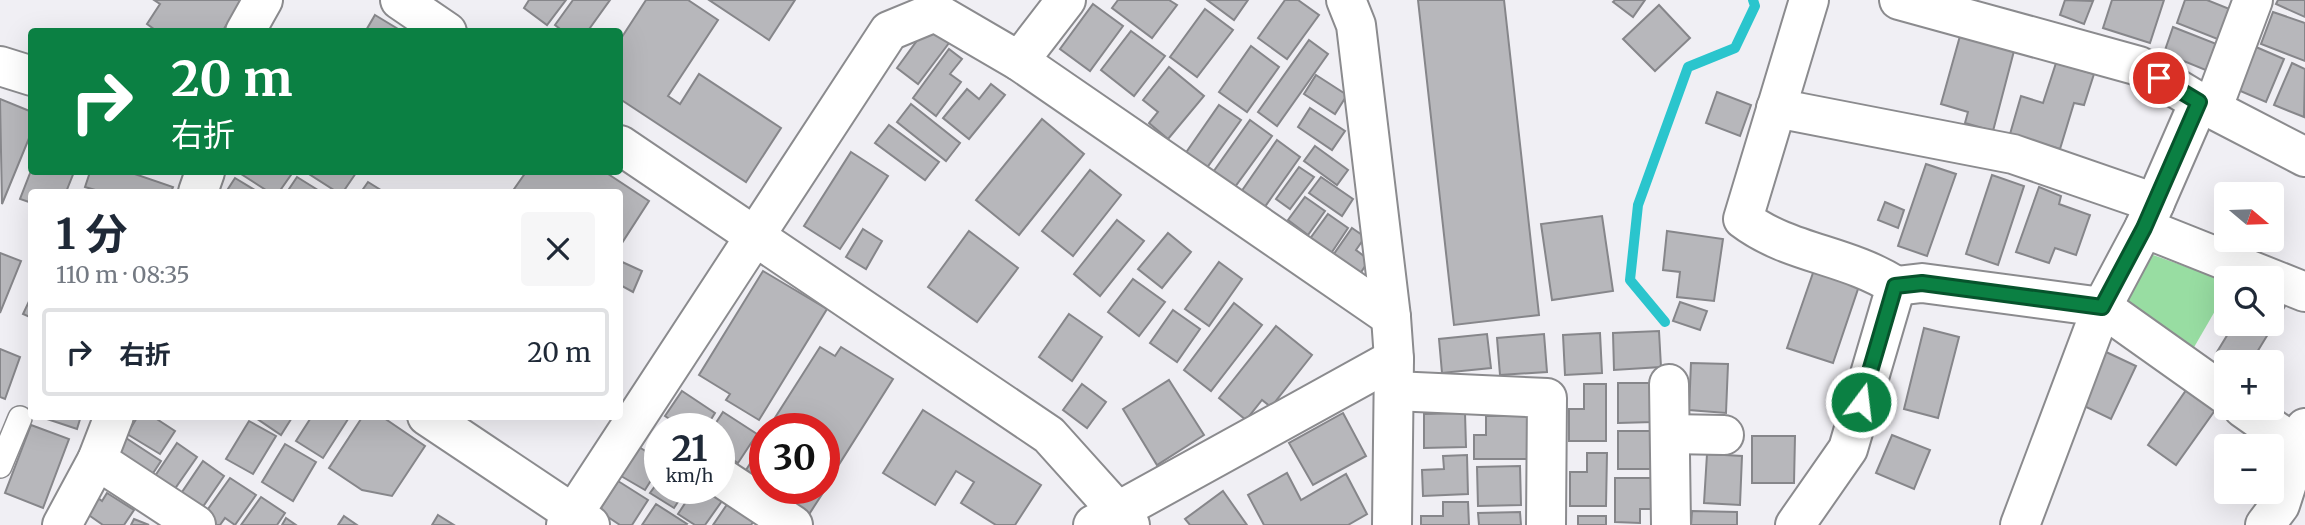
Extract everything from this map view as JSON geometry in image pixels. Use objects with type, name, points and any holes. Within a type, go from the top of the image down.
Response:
[{"type":"street","points":[[247,28],[263,0]]},
{"type":"street","points":[[400,0],[441,28]]},
{"type":"street","points":[[1019,61],[1066,0]]},
{"type":"street","points":[[1346,0],[1356,25],[1391,317],[1394,375],[1392,525]]},
{"type":"street","points":[[1809,0],[1743,219],[1767,237],[1870,269],[1895,286],[1922,283],[2102,307],[2214,386]]},
{"type":"street","points":[[1899,0],[2139,66],[2305,157]]},
{"type":"street","points":[[2020,525],[2102,307],[2206,104],[2253,0]]},
{"type":"street","points":[[656,413],[755,235],[889,32],[935,12],[1019,61],[1391,317]]},
{"type":"street","points":[[0,66],[28,75]]},
{"type":"street","points":[[1776,108],[2013,153],[2149,215],[2305,292]]},
{"type":"street","points":[[623,147],[1049,435],[1113,521],[1394,375],[1547,398],[1546,525]]},
{"type":"street","points":[[1795,525],[1848,449],[1895,286]]},
{"type":"street","points":[[1669,384],[1671,525]]},
{"type":"street","points":[[62,525],[97,460],[112,420]]},
{"type":"street","points":[[433,420],[577,521],[644,433]]},
{"type":"street","points":[[2267,420],[2301,437],[2284,510]]},
{"type":"street","points":[[1670,435],[1724,435]]},
{"type":"street","points":[[97,460],[196,525]]},
{"type":"street","points":[[735,487],[793,525]]},
{"type":"lane","points":[[0,466],[20,418]]},
{"type":"green space","points":[[2142,251],[2214,277],[2214,313],[2193,349],[2122,299]]},
{"type":"building","points":[[154,0],[242,0],[224,28],[152,28],[147,24],[160,4]]},
{"type":"building","points":[[529,0],[566,0],[547,25],[524,8]]},
{"type":"building","points":[[573,0],[610,0],[590,28],[559,28],[555,25]]},
{"type":"building","points":[[646,0],[688,0],[718,20],[668,96],[680,104],[699,74],[781,128],[746,182],[623,101],[623,35]]},
{"type":"building","points":[[709,0],[795,0],[769,40]]},
{"type":"building","points":[[1118,0],[1169,0],[1177,5],[1152,38],[1112,8]]},
{"type":"building","points":[[1207,0],[1248,0],[1234,20]]},
{"type":"building","points":[[1285,0],[1298,0],[1319,15],[1287,59],[1258,38]]},
{"type":"building","points":[[1418,0],[1504,0],[1539,315],[1454,325]]},
{"type":"building","points":[[1645,0],[1633,17],[1613,2]]},
{"type":"building","points":[[2065,0],[2093,1],[2084,24],[2060,15]]},
{"type":"building","points":[[2112,0],[2164,0],[2150,43],[2103,28]]},
{"type":"building","points":[[2185,0],[2207,0],[2232,10],[2220,40],[2177,23]]},
{"type":"building","points":[[2278,0],[2305,0],[2305,17],[2276,4]]},
{"type":"building","points":[[1093,4],[1123,26],[1090,71],[1060,49]]},
{"type":"building","points":[[1659,5],[1690,38],[1655,71],[1623,39]]},
{"type":"building","points":[[1205,9],[1233,30],[1197,77],[1170,57]]},
{"type":"building","points":[[2273,12],[2305,23],[2305,61],[2261,44]]},
{"type":"building","points":[[375,15],[396,28],[367,28]]},
{"type":"building","points":[[927,27],[949,43],[918,84],[897,68]]},
{"type":"building","points":[[2173,27],[2219,45],[2208,71],[2164,53]]},
{"type":"building","points":[[1131,31],[1165,56],[1134,96],[1101,70]]},
{"type":"building","points":[[1960,36],[2014,51],[1993,131],[1965,123],[1968,112],[1941,104]]},
{"type":"building","points":[[1309,40],[1328,54],[1277,126],[1258,112]]},
{"type":"building","points":[[1251,46],[1279,67],[1247,112],[1219,92]]},
{"type":"building","points":[[2256,47],[2284,59],[2266,102],[2238,90]]},
{"type":"building","points":[[949,49],[962,59],[950,74],[961,82],[936,116],[913,98]]},
{"type":"building","points":[[2056,63],[2094,74],[2084,105],[2074,103],[2060,149],[2010,134],[2021,96],[2043,103]]},
{"type":"building","points":[[2292,63],[2305,69],[2304,117],[2274,105]]},
{"type":"building","points":[[1169,67],[1204,96],[1168,139],[1149,123],[1158,112],[1143,100]]},
{"type":"building","points":[[1316,75],[1347,95],[1335,114],[1304,94]]},
{"type":"building","points":[[991,84],[1005,95],[969,139],[943,118],[967,89],[979,99]]},
{"type":"building","points":[[1717,92],[1751,105],[1740,136],[1706,123]]},
{"type":"building","points":[[0,99],[28,110],[28,141],[2,204]]},
{"type":"building","points":[[911,104],[960,143],[946,161],[897,122]]},
{"type":"building","points":[[1219,105],[1241,120],[1206,169],[1185,154]]},
{"type":"building","points":[[1310,108],[1345,131],[1332,150],[1298,127]]},
{"type":"building","points":[[1042,119],[1084,154],[1019,235],[976,200]]},
{"type":"building","points":[[1250,120],[1272,136],[1232,191],[1211,175]]},
{"type":"building","points":[[889,125],[939,162],[925,180],[875,143]]},
{"type":"building","points":[[1277,140],[1300,157],[1264,208],[1241,192]]},
{"type":"building","points":[[1315,146],[1348,170],[1337,185],[1304,161]]},
{"type":"building","points":[[851,152],[888,176],[840,249],[804,226]]},
{"type":"building","points":[[1926,164],[1956,174],[1927,256],[1898,246]]},
{"type":"building","points":[[1299,167],[1314,177],[1290,209],[1276,199]]},
{"type":"building","points":[[1090,170],[1121,195],[1073,256],[1042,231]]},
{"type":"building","points":[[29,175],[73,175],[67,189],[28,189],[28,202],[20,199]]},
{"type":"building","points":[[89,175],[138,175],[173,187],[92,189],[85,187]]},
{"type":"building","points":[[243,175],[291,175],[281,189],[264,189]]},
{"type":"building","points":[[311,175],[355,175],[345,189],[332,189]]},
{"type":"building","points":[[524,175],[610,175],[649,201],[623,241],[623,189],[514,189]]},
{"type":"building","points":[[1992,175],[2024,186],[1998,265],[1966,254]]},
{"type":"building","points":[[297,177],[316,189],[289,189]]},
{"type":"building","points":[[1321,177],[1353,199],[1342,216],[1309,193]]},
{"type":"building","points":[[235,178],[253,189],[228,189]]},
{"type":"building","points":[[368,182],[379,189],[363,189]]},
{"type":"building","points":[[2039,187],[2061,196],[2059,204],[2090,215],[2076,255],[2055,248],[2049,263],[2016,252]]},
{"type":"building","points":[[1305,197],[1325,211],[1308,235],[1288,220]]},
{"type":"building","points":[[1885,202],[1904,210],[1898,228],[1878,220]]},
{"type":"building","points":[[1328,214],[1348,228],[1330,255],[1309,240]]},
{"type":"building","points":[[1602,216],[1613,291],[1552,300],[1541,224]]},
{"type":"building","points":[[1117,220],[1144,241],[1100,296],[1074,274]]},
{"type":"building","points":[[1352,228],[1365,237],[1356,250],[1369,260],[1356,280],[1329,261]]},
{"type":"building","points":[[863,229],[882,241],[866,269],[846,257]]},
{"type":"building","points":[[969,231],[1018,268],[977,322],[928,287]]},
{"type":"building","points":[[1667,231],[1723,239],[1714,301],[1677,297],[1680,272],[1663,270]]},
{"type":"building","points":[[1168,233],[1191,252],[1162,288],[1138,269]]},
{"type":"building","points":[[0,253],[21,261],[0,313]]},
{"type":"building","points":[[623,262],[642,271],[633,292],[623,287]]},
{"type":"building","points":[[1219,262],[1242,279],[1209,326],[1185,309]]},
{"type":"building","points":[[1814,270],[1859,286],[1833,363],[1787,348]]},
{"type":"building","points":[[763,271],[827,309],[763,413],[749,414],[726,400],[730,394],[699,375]]},
{"type":"building","points":[[1133,279],[1165,302],[1139,336],[1108,312]]},
{"type":"building","points":[[1680,302],[1707,311],[1700,330],[1673,321]]},
{"type":"building","points":[[28,303],[28,316],[23,314]]},
{"type":"building","points":[[1234,303],[1262,325],[1211,391],[1184,370]]},
{"type":"building","points":[[1173,310],[1200,329],[1177,362],[1150,343]]},
{"type":"building","points":[[1069,314],[1102,337],[1072,381],[1039,357]]},
{"type":"building","points":[[1276,326],[1312,355],[1271,407],[1262,400],[1246,420],[1219,398]]},
{"type":"building","points":[[1924,328],[1959,337],[1938,418],[1904,409]]},
{"type":"building","points":[[1659,331],[1661,367],[1614,370],[1613,333]]},
{"type":"building","points":[[1600,333],[1602,373],[1565,375],[1563,335]]},
{"type":"building","points":[[1487,334],[1491,368],[1442,373],[1439,339]]},
{"type":"building","points":[[1544,334],[1547,372],[1500,375],[1497,338]]},
{"type":"building","points":[[2227,336],[2267,336],[2258,350],[2218,350]]},
{"type":"building","points":[[820,347],[835,356],[841,347],[893,379],[840,463],[840,413],[778,413]]},
{"type":"building","points":[[0,349],[20,357],[5,399],[0,397]]},
{"type":"building","points":[[2104,351],[2136,366],[2111,419],[2080,404]]},
{"type":"building","points":[[1691,363],[1728,364],[1726,413],[1689,410]]},
{"type":"building","points":[[1169,380],[1204,435],[1157,465],[1123,409]]},
{"type":"building","points":[[1618,383],[1652,383],[1653,422],[1618,423]]},
{"type":"building","points":[[1082,384],[1106,402],[1087,428],[1063,410]]},
{"type":"building","points":[[1584,384],[1606,384],[1606,441],[1569,441],[1569,409],[1584,409]]},
{"type":"building","points":[[2189,386],[2214,403],[2214,412],[2176,465],[2148,445]]},
{"type":"building","points":[[682,391],[715,413],[667,413]]},
{"type":"building","points":[[923,410],[1041,485],[1015,525],[996,525],[961,503],[974,482],[956,471],[935,505],[883,473]]},
{"type":"building","points":[[1343,413],[1366,456],[1313,485],[1289,443]]},
{"type":"building","points":[[1465,413],[1466,447],[1424,448],[1424,414]]},
{"type":"building","points":[[1486,416],[1528,416],[1528,459],[1474,459],[1474,435],[1486,435]]},
{"type":"building","points":[[50,420],[80,420],[77,429]]},
{"type":"building","points":[[136,420],[158,420],[175,431],[160,454],[127,434]]},
{"type":"building","points":[[259,420],[290,420],[281,435]]},
{"type":"building","points":[[309,420],[347,420],[323,458],[296,441]]},
{"type":"building","points":[[360,420],[387,420],[425,446],[392,496],[362,490],[329,468]]},
{"type":"building","points":[[735,420],[749,429],[749,446],[738,463],[735,461]]},
{"type":"building","points":[[249,421],[276,436],[253,474],[226,459]]},
{"type":"building","points":[[31,425],[69,439],[43,508],[5,493]]},
{"type":"building","points":[[1618,431],[1656,431],[1655,469],[1618,469]]},
{"type":"building","points":[[1892,435],[1930,450],[1914,489],[1876,473]]},
{"type":"building","points":[[1752,436],[1795,436],[1794,483],[1752,483]]},
{"type":"building","points":[[126,438],[161,461],[146,484],[111,463]]},
{"type":"building","points":[[177,443],[197,457],[174,490],[155,476]]},
{"type":"building","points":[[285,444],[316,462],[293,501],[262,482]]},
{"type":"building","points":[[639,447],[644,450],[644,489],[621,476]]},
{"type":"building","points":[[1587,453],[1607,453],[1606,506],[1570,506],[1570,472],[1587,472]]},
{"type":"building","points":[[1707,454],[1742,456],[1740,505],[1704,503]]},
{"type":"building","points":[[1467,455],[1468,494],[1423,496],[1422,470],[1444,469],[1443,456]]},
{"type":"building","points":[[203,461],[224,476],[200,511],[178,498]]},
{"type":"building","points":[[1520,466],[1521,505],[1478,506],[1477,467]]},
{"type":"building","points":[[1287,473],[1301,500],[1346,474],[1367,514],[1348,525],[1264,525],[1248,495]]},
{"type":"building","points":[[230,478],[256,495],[235,525],[225,518],[220,525],[215,525],[203,516]]},
{"type":"building","points":[[1615,478],[1653,478],[1653,509],[1640,509],[1640,523],[1615,522]]},
{"type":"building","points":[[618,481],[644,497],[645,504],[632,525],[620,525],[599,511]]},
{"type":"building","points":[[1223,491],[1247,525],[1190,525],[1185,519]]},
{"type":"building","points":[[107,493],[134,510],[124,525],[103,525],[83,511],[94,495],[102,501]]},
{"type":"building","points":[[261,497],[285,513],[277,525],[241,525]]},
{"type":"building","points":[[1443,502],[1468,502],[1469,525],[1421,525],[1421,516],[1443,516]]},
{"type":"building","points":[[656,504],[687,524],[686,525],[642,525]]},
{"type":"building","points":[[685,504],[720,504],[705,525],[695,525],[678,514]]},
{"type":"building","points":[[727,504],[754,521],[751,525],[713,525]]},
{"type":"building","points":[[784,504],[816,504],[806,519]]},
{"type":"building","points":[[1692,511],[1737,512],[1737,525],[1691,525]]},
{"type":"building","points":[[1520,512],[1521,525],[1479,525],[1478,513]]},
{"type":"building","points":[[438,515],[454,525],[432,525]]},
{"type":"building","points":[[344,516],[357,525],[338,525]]},
{"type":"building","points":[[1578,516],[1606,516],[1606,525],[1578,525]]},
{"type":"building","points":[[286,518],[296,525],[282,525]]},
{"type":"building","points":[[134,519],[149,525],[131,525]]},
{"type":"waterway","points":[[1665,322],[1630,280],[1638,205],[1688,67],[1735,48],[1755,6],[1753,0]]},
{"type":"route","points":[[1861,402],[1895,286],[1922,283],[2102,307],[2144,228],[2199,102],[2159,78]]}]
